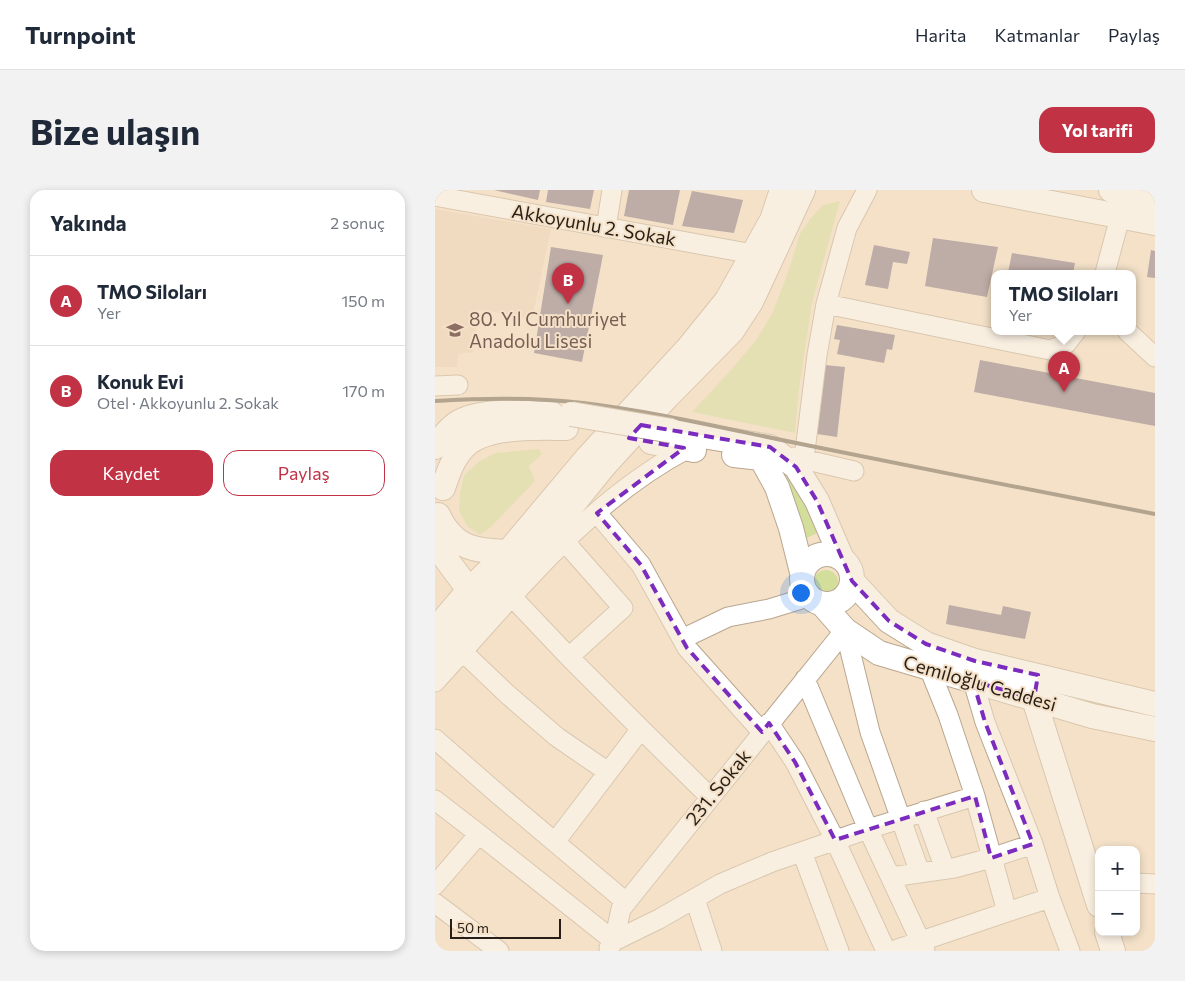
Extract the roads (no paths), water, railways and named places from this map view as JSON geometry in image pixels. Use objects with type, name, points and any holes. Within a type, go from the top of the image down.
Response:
[{"type":"main road","points":[[435,658],[532,555],[604,466],[689,347],[727,300],[772,220],[782,190]]},
{"type":"main road","points":[[435,630],[469,590],[508,552],[587,458],[655,396],[732,331],[751,302],[803,190]]},
{"type":"main road","points":[[984,190],[1155,224]]},
{"type":"main road","points":[[1111,190],[1155,199]]},
{"type":"main road","points":[[435,446],[447,432],[462,420],[492,414],[673,431],[771,447],[777,487],[803,572]]},
{"type":"main road","points":[[508,552],[484,552],[467,547],[454,539],[443,528],[436,516],[445,502],[445,495],[439,484],[467,444],[485,434],[568,421],[687,449],[771,456],[796,467],[817,501],[842,559],[851,572],[851,589],[839,602],[831,604],[815,601],[802,585],[806,564],[812,558],[819,555],[835,555],[842,559]]},
{"type":"main road","points":[[435,544],[469,590]]},
{"type":"main road","name":"Cemiloğlu Caddesi","points":[[852,580],[889,621],[926,644],[975,661],[1155,704]]},
{"type":"main road","name":"Cemiloğlu Caddesi","points":[[815,601],[845,630],[879,653],[1092,716],[1155,729]]},
{"type":"main road","points":[[1037,675],[1034,698],[1095,880]]},
{"type":"main road","points":[[1108,936],[1113,951]]},
{"type":"street","points":[[606,228],[612,190]]},
{"type":"street","points":[[805,460],[817,355],[826,304],[847,228],[867,190]]},
{"type":"street","name":"Akkoyunlu 2. Sokak","points":[[435,196],[753,254]]},
{"type":"street","points":[[1106,270],[1120,217]]},
{"type":"street","points":[[826,304],[1050,350],[1066,344],[1073,335]]},
{"type":"street","points":[[1131,335],[1155,357]]},
{"type":"street","points":[[435,386],[458,385]]},
{"type":"street","points":[[435,682],[512,597],[565,542],[606,504],[672,457],[687,449]]},
{"type":"street","points":[[771,456],[805,460],[854,471]]},
{"type":"street","points":[[597,514],[641,565],[687,648],[765,728],[795,762],[835,840],[886,951]]},
{"type":"street","points":[[565,542],[623,608],[569,657]]},
{"type":"street","points":[[512,597],[569,657],[710,797]]},
{"type":"street","points":[[682,640],[728,617],[815,601]]},
{"type":"street","points":[[845,630],[870,732],[920,873]]},
{"type":"street","name":"231. Sokak","points":[[615,948],[621,909],[626,902],[845,630]]},
{"type":"street","points":[[463,652],[507,694],[557,736],[609,772]]},
{"type":"street","points":[[929,668],[948,715],[975,796],[1007,912]]},
{"type":"street","points":[[805,679],[868,829],[923,946]]},
{"type":"street","points":[[973,681],[985,722],[1033,844],[1050,898],[1071,951]]},
{"type":"street","points":[[555,842],[641,729]]},
{"type":"street","points":[[435,739],[626,902]]},
{"type":"street","points":[[435,800],[479,834],[615,948],[659,919],[720,884],[772,862],[901,818],[975,796]]},
{"type":"street","points":[[924,811],[945,869]]},
{"type":"street","points":[[435,885],[479,834]]},
{"type":"street","points":[[891,877],[945,869],[991,858],[1033,844]]},
{"type":"street","points":[[802,852],[839,951]]},
{"type":"street","points":[[1140,883],[1155,884]]},
{"type":"street","points":[[892,951],[923,946],[1007,912],[1050,898]]},
{"type":"street","points":[[695,899],[712,951]]},
{"type":"street","points":[[435,903],[499,951]]},
{"type":"railway","points":[[435,401],[528,399],[565,401],[639,411],[1155,514]]},
{"type":"place","name":"Konuk Evi","points":[[568,304]]},
{"type":"place","name":"80. Yıl Cumhuriyet Anadolu Lisesi","points":[[455,330]]},
{"type":"place","name":"TMO Siloları","points":[[1064,392]]}]
